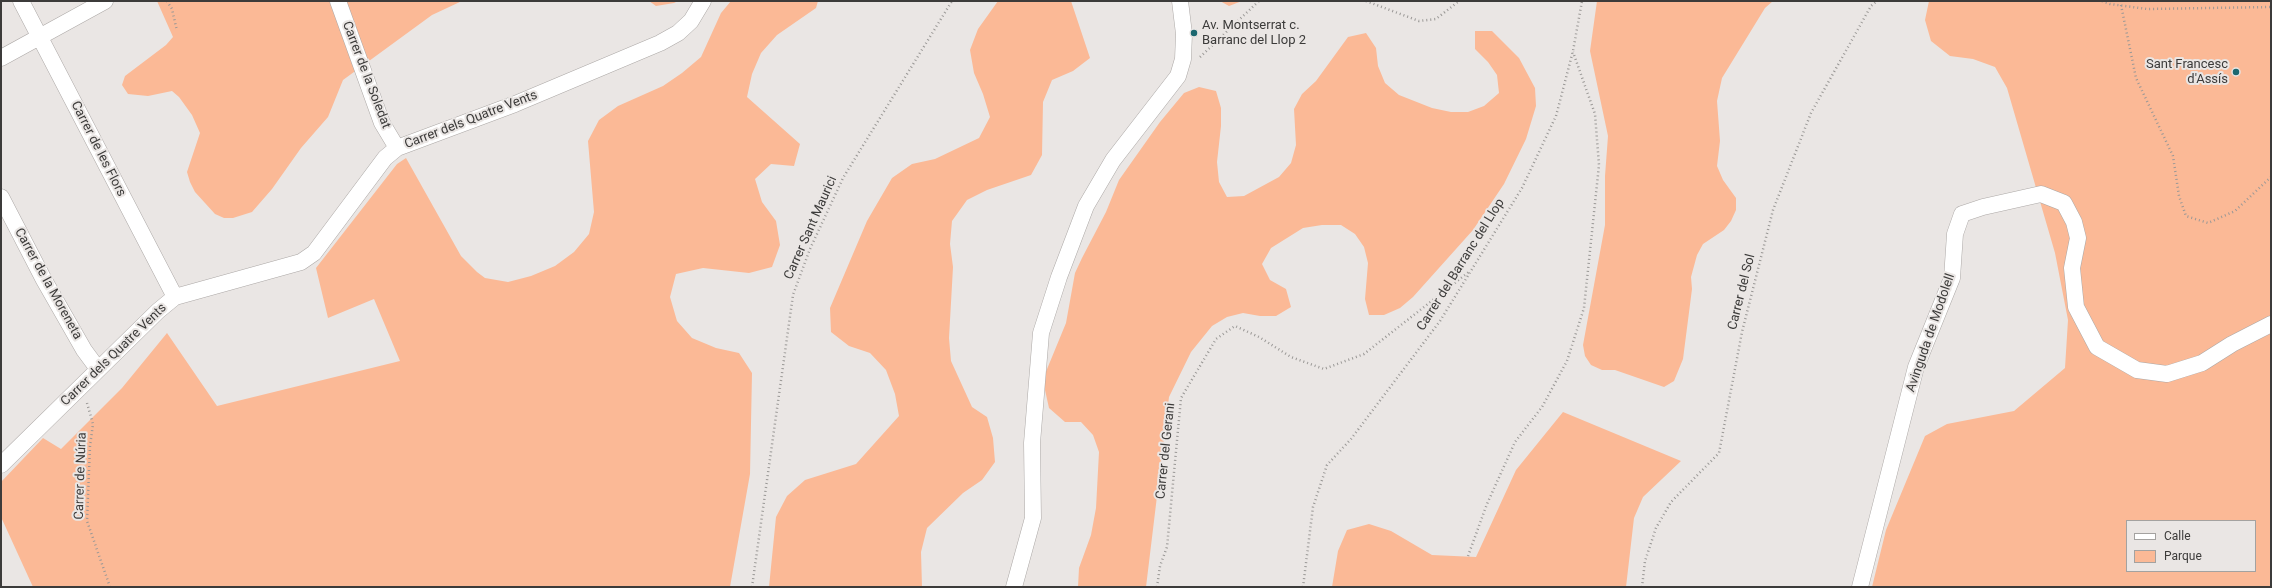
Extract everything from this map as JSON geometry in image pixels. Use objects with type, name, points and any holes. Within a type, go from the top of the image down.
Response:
[{"type":"street","name":"Carrer de les Flors","points":[[21,1],[175,297]]},
{"type":"street","points":[[1,58],[105,1]]},
{"type":"street","name":"Carrer de la Soledat","points":[[338,1],[382,123],[397,148]]},
{"type":"street","name":"Carrer dels Quatre Vents","points":[[1,465],[158,311],[175,297],[301,262],[314,253],[385,158],[397,148],[522,101],[660,43],[678,32],[691,20],[703,1]]},
{"type":"street","points":[[1014,587],[1033,518],[1032,443],[1041,333],[1059,277],[1086,206],[1113,160],[1178,76],[1183,59],[1184,34],[1180,1]]},
{"type":"street","name":"Avinguda de Modolell","points":[[1860,587],[1916,367],[1952,278],[1955,234],[1962,214],[1982,207],[2041,194],[2064,203],[2074,222],[2078,238],[2072,268],[2076,307],[2097,347],[2137,370],[2167,374],[2202,363],[2232,344],[2271,324]]},
{"type":"street","name":"Carrer de la Moreneta","points":[[1,197],[44,280],[84,350],[98,369]]},
{"type":"path","points":[[167,1],[172,9],[177,31]]},
{"type":"path","name":"Carrer Sant Maurici","points":[[752,587],[793,295],[810,249],[843,178],[952,1]]},
{"type":"path","points":[[1178,76],[1259,1]]},
{"type":"path","points":[[1366,1],[1419,21],[1436,20],[1459,1]]},
{"type":"path","name":"Carrer del Barranc del Llop","points":[[1303,587],[1313,507],[1328,465],[1351,439],[1440,322],[1522,188],[1556,116],[1573,51],[1582,1]]},
{"type":"path","name":"Carrer del Sol","points":[[1642,587],[1645,561],[1656,528],[1671,502],[1719,453],[1742,332],[1773,210],[1811,113],[1871,6],[1877,1]]},
{"type":"path","points":[[2102,1],[2147,9],[2271,7]]},
{"type":"path","points":[[2121,5],[2136,78],[2173,156],[2179,196],[2186,216],[2208,223],[2235,211],[2271,177]]},
{"type":"path","points":[[1468,556],[1487,504],[1515,442],[1542,407],[1567,362],[1584,308],[1599,165],[1595,114],[1573,51]]},
{"type":"path","name":"Carrer del Gerani","points":[[1157,587],[1160,566],[1167,547],[1180,398],[1216,339],[1235,326],[1259,337],[1291,357],[1324,369],[1364,354],[1472,269]]},
{"type":"path","name":"Carrer de Núria","points":[[78,391],[88,405],[93,424],[90,446],[87,521],[110,587]]},
{"type":"green space","points":[[157,1],[462,1],[432,15],[343,80],[328,117],[301,148],[272,189],[252,212],[233,218],[224,218],[215,214],[195,192],[190,182],[187,172],[200,133],[192,115],[179,97],[172,91],[148,96],[128,94],[122,85],[125,76],[166,45],[173,37]]},
{"type":"green space","points":[[649,1],[678,1],[656,6]]},
{"type":"green space","points":[[731,1],[818,1],[816,8],[777,35],[761,53],[752,74],[747,97],[800,144],[794,166],[771,164],[755,179],[762,202],[776,221],[780,245],[772,267],[749,273],[703,268],[676,274],[670,297],[677,321],[692,338],[716,348],[739,353],[752,373],[750,474],[730,587],[33,587],[1,517],[1,482],[43,438],[61,449],[122,388],[167,333],[217,406],[400,361],[374,299],[328,318],[316,268],[397,164],[406,158],[461,256],[485,278],[508,282],[531,276],[555,266],[574,252],[589,234],[594,212],[588,141],[599,120],[618,106],[663,86],[701,57],[721,13]]},
{"type":"green space","points":[[998,1],[1071,1],[1090,58],[1073,71],[1052,80],[1043,102],[1042,155],[1031,175],[987,190],[967,200],[952,221],[950,244],[953,267],[949,338],[951,361],[972,407],[987,417],[993,438],[995,462],[982,480],[963,493],[927,528],[921,552],[922,587],[769,587],[776,517],[787,496],[805,480],[856,464],[899,416],[895,394],[886,370],[870,353],[849,346],[831,332],[830,308],[867,221],[892,178],[912,164],[935,159],[979,138],[990,117],[983,94],[974,73],[970,50],[978,29]]},
{"type":"green space","points":[[1220,1],[1242,1],[1229,6]]},
{"type":"green space","points":[[1597,1],[1773,1],[1765,8],[1722,78],[1717,101],[1720,141],[1717,166],[1723,180],[1736,198],[1736,210],[1731,221],[1724,230],[1703,244],[1697,255],[1691,277],[1692,289],[1683,359],[1674,381],[1664,387],[1615,370],[1602,370],[1591,365],[1585,356],[1583,345],[1605,225],[1605,176],[1608,136],[1590,51]]},
{"type":"green space","points":[[1929,1],[2271,1],[2271,587],[1872,587],[1886,530],[1925,436],[1947,424],[2014,411],[2065,368],[2068,320],[2055,253],[2007,88],[1995,67],[1973,59],[1950,56],[1931,41],[1925,20]]},
{"type":"green space","points":[[1475,31],[1492,31],[1519,58],[1535,88],[1536,106],[1526,139],[1504,184],[1473,230],[1413,297],[1400,308],[1384,315],[1369,315],[1365,299],[1368,263],[1364,247],[1355,234],[1341,225],[1322,225],[1303,228],[1271,248],[1262,264],[1270,280],[1286,289],[1291,307],[1276,316],[1260,316],[1243,313],[1227,317],[1212,326],[1191,352],[1169,397],[1146,587],[1078,587],[1079,568],[1091,535],[1096,508],[1099,452],[1093,435],[1081,422],[1065,422],[1049,408],[1045,390],[1045,374],[1066,323],[1075,273],[1106,212],[1119,180],[1160,122],[1184,93],[1199,87],[1216,91],[1221,108],[1221,126],[1217,162],[1219,182],[1227,197],[1244,196],[1279,177],[1291,163],[1296,145],[1294,109],[1302,94],[1316,81],[1348,37],[1366,33],[1376,48],[1378,66],[1385,83],[1399,95],[1432,108],[1451,112],[1468,112],[1484,106],[1499,93],[1497,75],[1488,62],[1475,49]]},
{"type":"green space","points":[[1563,412],[1681,461],[1643,497],[1634,518],[1626,587],[1332,587],[1338,551],[1347,530],[1369,524],[1391,531],[1432,555],[1476,557],[1516,470]]},
{"type":"place","name":"Av. Montserrat c. Barranc del Llop 2","points":[[1194,33]]},
{"type":"place","name":"Sant Francesc d'Assís","points":[[2236,72]]}]
